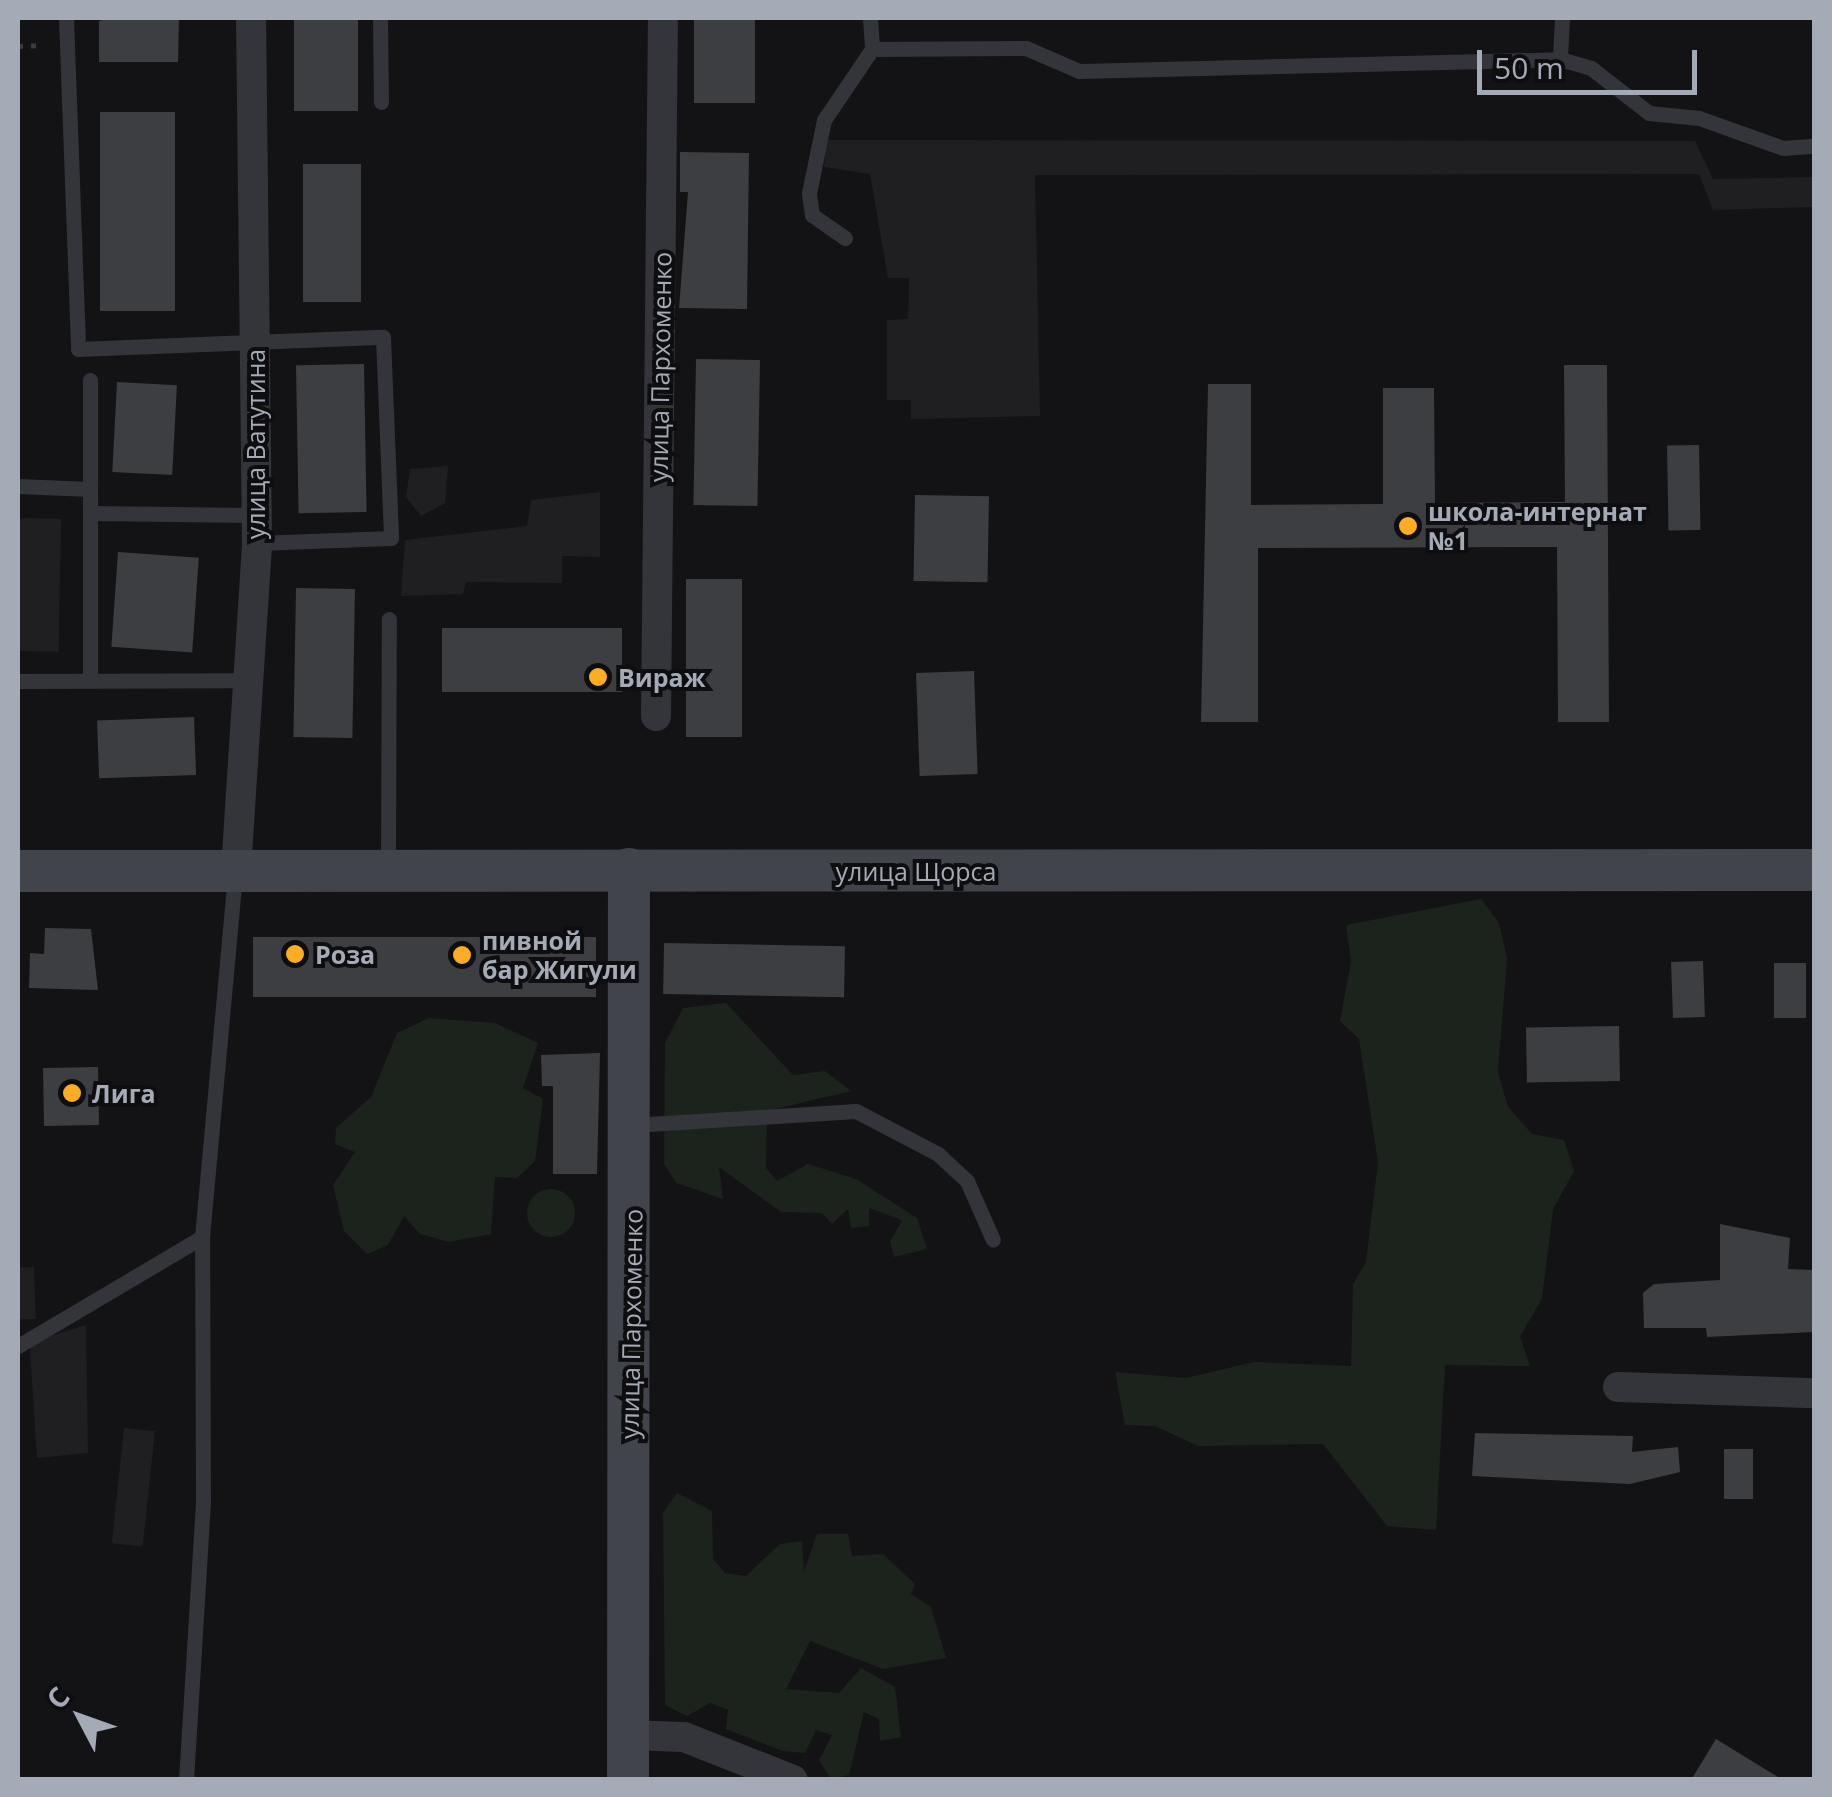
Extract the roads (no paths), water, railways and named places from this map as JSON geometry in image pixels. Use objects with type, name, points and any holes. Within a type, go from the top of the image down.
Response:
[{"type":"main road","name":"улица Пархоменко","points":[[628,1780],[633,1125],[630,869]]},
{"type":"main road","name":"улица Щорса","points":[[18,871],[1814,870]]},
{"type":"street","name":"улица Ватутина","points":[[236,870],[257,529],[251,18]]},
{"type":"street","name":"улица Пархоменко","points":[[656,716],[664,18]]},
{"type":"street","points":[[1618,1388],[1814,1393]]},
{"type":"street","points":[[628,1735],[684,1737],[793,1780]]},
{"type":"lane","points":[[66,18],[78,349],[383,338],[391,538],[90,513]]},
{"type":"lane","points":[[380,18],[381,102]]},
{"type":"lane","points":[[846,238],[812,215],[809,194],[824,120],[872,49],[870,18]]},
{"type":"lane","points":[[1560,58],[1562,18]]},
{"type":"lane","points":[[872,49],[1026,48],[1078,71],[1560,58],[1591,68],[1649,113],[1699,118],[1783,148],[1814,146]]},
{"type":"lane","points":[[90,380],[90,680]]},
{"type":"lane","points":[[18,486],[90,489]]},
{"type":"lane","points":[[388,620],[388,870]]},
{"type":"lane","points":[[18,681],[248,680]]},
{"type":"lane","points":[[186,1780],[203,1502],[202,1237],[236,870]]},
{"type":"lane","points":[[633,1125],[856,1111],[938,1154],[967,1181],[993,1240]]},
{"type":"lane","points":[[18,1346],[202,1237]]},
{"type":"place","name":"школа-интернат №1","points":[[1408,526]]},
{"type":"place","name":"Вираж","points":[[598,677]]},
{"type":"place","name":"Роза","points":[[295,954]]},
{"type":"place","name":"пивной бар Жигули","points":[[462,955]]},
{"type":"place","name":"Лига","points":[[72,1093]]}]
